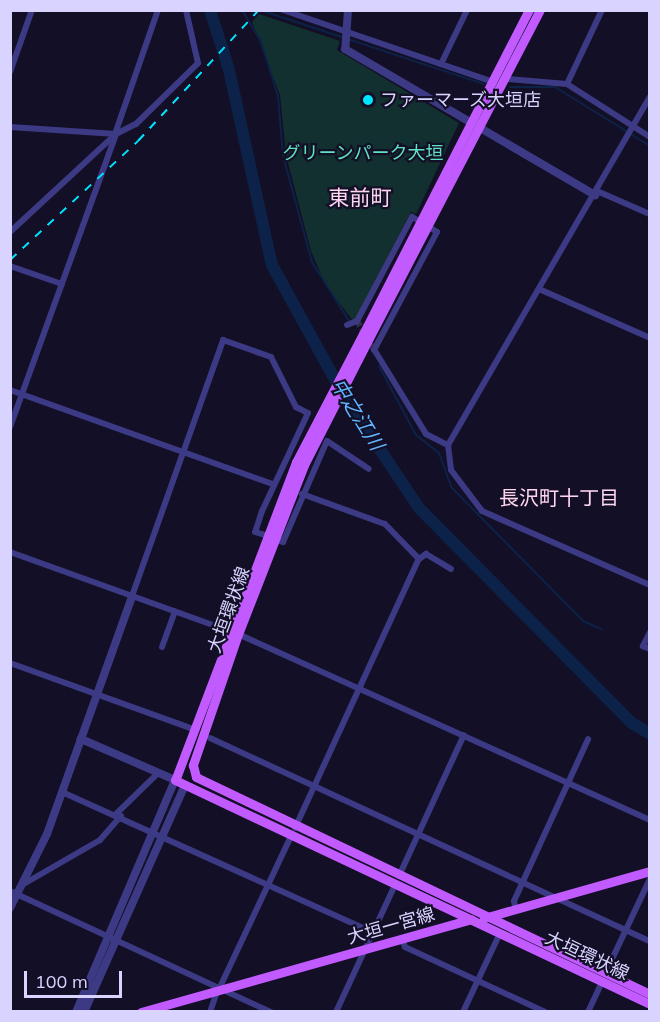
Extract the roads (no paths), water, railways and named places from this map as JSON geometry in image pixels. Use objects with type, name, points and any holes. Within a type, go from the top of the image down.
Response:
[{"type":"main road","name":"大垣環状線","points":[[529,10],[471,124],[370,344],[300,464],[269,536],[234,632],[193,729],[175,780],[293,833],[399,876],[604,978],[650,1004]]},
{"type":"main road","name":"大垣環状線","points":[[425,224],[481,130],[540,10]]},
{"type":"main road","name":"大垣環状線","points":[[184,785],[193,765],[234,632]]},
{"type":"main road","points":[[193,765],[205,786]]},
{"type":"main road","points":[[184,785],[205,786]]},
{"type":"main road","name":"大垣環状線","points":[[205,786],[395,885],[468,920],[604,978],[650,994]]},
{"type":"main road","name":"大垣一宮線","points":[[141,1011],[403,941],[468,920],[516,910],[650,871]]},
{"type":"street","points":[[10,72],[32,10]]},
{"type":"street","points":[[10,427],[62,284],[97,199],[103,161],[115,134],[158,10]]},
{"type":"street","points":[[10,232],[115,134],[136,124],[198,63],[186,10]]},
{"type":"street","points":[[346,37],[348,10]]},
{"type":"street","points":[[441,64],[466,10]]},
{"type":"street","points":[[567,84],[602,10]]},
{"type":"street","points":[[283,11],[346,37],[441,64],[493,82]]},
{"type":"street","points":[[346,37],[481,130],[596,193],[650,214]]},
{"type":"street","points":[[507,79],[567,84],[650,137]]},
{"type":"street","points":[[650,97],[448,445],[451,470],[482,512],[650,585]]},
{"type":"street","points":[[10,127],[115,134]]},
{"type":"street","points":[[347,326],[357,321],[412,217],[437,232],[370,344],[426,434],[448,445]]},
{"type":"street","points":[[10,276],[13,267],[62,284]]},
{"type":"street","points":[[539,289],[650,338]]},
{"type":"street","points":[[22,885],[62,792],[223,340],[271,357],[296,407],[308,413],[273,484],[255,531],[283,542],[327,441],[369,469]]},
{"type":"street","points":[[10,390],[273,484]]},
{"type":"street","points":[[302,494],[385,524],[419,559]]},
{"type":"street","points":[[10,552],[234,632],[650,820]]},
{"type":"street","points":[[210,1011],[419,559],[426,554],[451,569]]},
{"type":"street","points":[[162,647],[175,611]]},
{"type":"street","points":[[650,632],[644,646],[650,649]]},
{"type":"street","points":[[10,663],[193,729]]},
{"type":"street","points":[[399,876],[464,735]]},
{"type":"street","points":[[210,738],[650,941]]},
{"type":"street","points":[[76,1011],[175,780],[81,739]]},
{"type":"street","points":[[516,910],[522,881],[588,739]]},
{"type":"street","points":[[10,908],[14,893],[22,885],[100,840],[118,815],[158,773]]},
{"type":"street","points":[[84,1011],[184,785]]},
{"type":"street","points":[[62,792],[152,830],[372,932]]},
{"type":"street","points":[[588,1011],[650,879]]},
{"type":"street","points":[[336,1011],[395,885]]},
{"type":"street","points":[[14,893],[220,990],[271,1011]]},
{"type":"street","points":[[463,1011],[500,933]]},
{"type":"street","points":[[403,941],[405,947],[545,1011]]},
{"type":"waterway","name":"中之江川","points":[[210,10],[229,70],[272,265],[343,394],[419,508],[632,723],[650,734]]},
{"type":"waterway","points":[[242,10],[261,42],[278,96],[283,156],[312,262],[349,321]]},
{"type":"waterway","points":[[260,10],[484,84]]},
{"type":"waterway","points":[[510,87],[555,87],[650,146]]},
{"type":"waterway","points":[[379,366],[416,435],[439,453],[452,488],[583,621],[601,629]]},
{"type":"tunnel","points":[[357,321],[374,349]]},
{"type":"railway","points":[[10,260],[138,141],[259,10]]},
{"type":"place","name":"ファーマーズ大垣店","points":[[368,100]]},
{"type":"district","name":"東前町","points":[[360,197]]},
{"type":"district","name":"長沢町十丁目","points":[[559,497]]},
{"type":"park label","name":"グリーンパーク大垣","points":[[363,153]]}]
